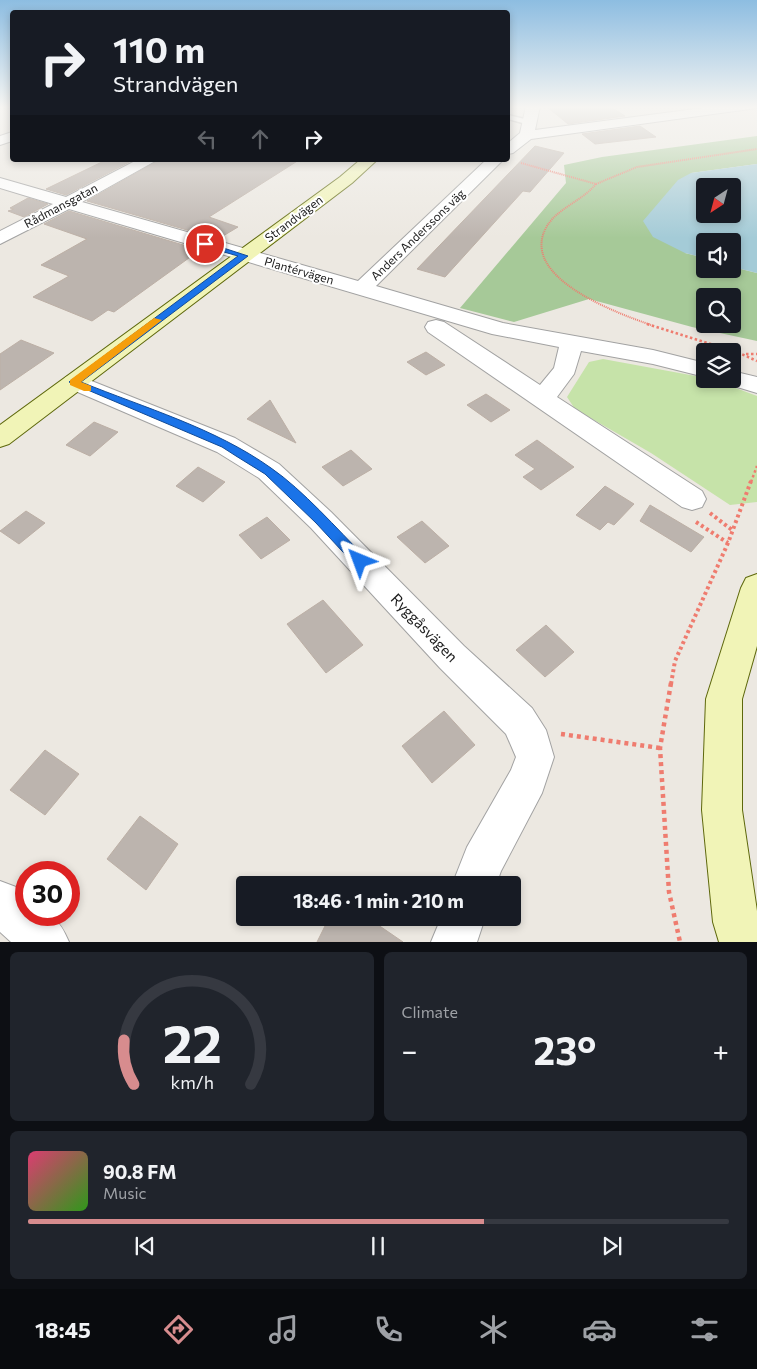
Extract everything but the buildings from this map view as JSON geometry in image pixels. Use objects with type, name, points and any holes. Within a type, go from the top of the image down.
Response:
[{"type":"street","name":"Rådmansgatan","points":[[0,238],[145,162]]},
{"type":"street","name":"Strandvägen","points":[[0,438],[346,180],[367,162]]},
{"type":"street","name":"Anders Anderssons väg","points":[[362,290],[493,162]]},
{"type":"street","name":"Plantérvägen","points":[[0,183],[244,256],[500,329],[571,344],[636,354],[696,368]]},
{"type":"street","points":[[436,327],[692,499]]},
{"type":"street","points":[[541,398],[559,382],[569,361],[571,344]]},
{"type":"street","points":[[741,381],[757,385]]},
{"type":"street","name":"Ryggåsvägen","points":[[74,382],[226,445],[269,472],[321,520],[452,657],[519,721],[532,744],[535,757]]},
{"type":"street","points":[[742,942],[736,922],[722,810],[724,699],[757,588]]},
{"type":"street","points":[[477,876],[482,862],[528,779],[535,757]]},
{"type":"street","points":[[0,903],[46,942]]},
{"type":"street","points":[[454,942],[460,926]]},
{"type":"path","points":[[751,150],[637,167],[596,184],[585,196],[555,214],[542,236],[544,257],[552,272],[575,290],[604,305],[708,344],[745,354],[757,354]]},
{"type":"path","points":[[518,162],[596,184]]},
{"type":"path","points":[[745,354],[757,361]]},
{"type":"path","points":[[680,942],[670,892],[663,816],[660,748],[675,661],[728,543],[757,466]]},
{"type":"path","points":[[535,757],[559,734],[660,748]]},
{"type":"green space","points":[[654,150],[757,150],[757,164],[691,173],[685,253],[696,256],[696,278],[741,278],[741,269],[757,273],[757,341],[720,333],[741,333],[741,288],[696,288],[696,328],[589,299],[514,322],[460,308],[566,183],[564,165],[602,157]]},
{"type":"green space","points":[[603,359],[696,376],[696,388],[736,388],[757,396],[757,502],[730,505],[651,453],[575,409],[567,397],[589,362]]},
{"type":"water","points":[[757,164],[757,273],[741,269],[741,233],[696,233],[696,256],[685,253],[653,237],[643,221],[678,180],[691,173]]},
{"type":"slow traffic","points":[[87,388],[74,382],[157,320]]},
{"type":"route","points":[[205,244],[244,256],[74,382],[226,445],[269,472],[321,520],[360,561]]}]
